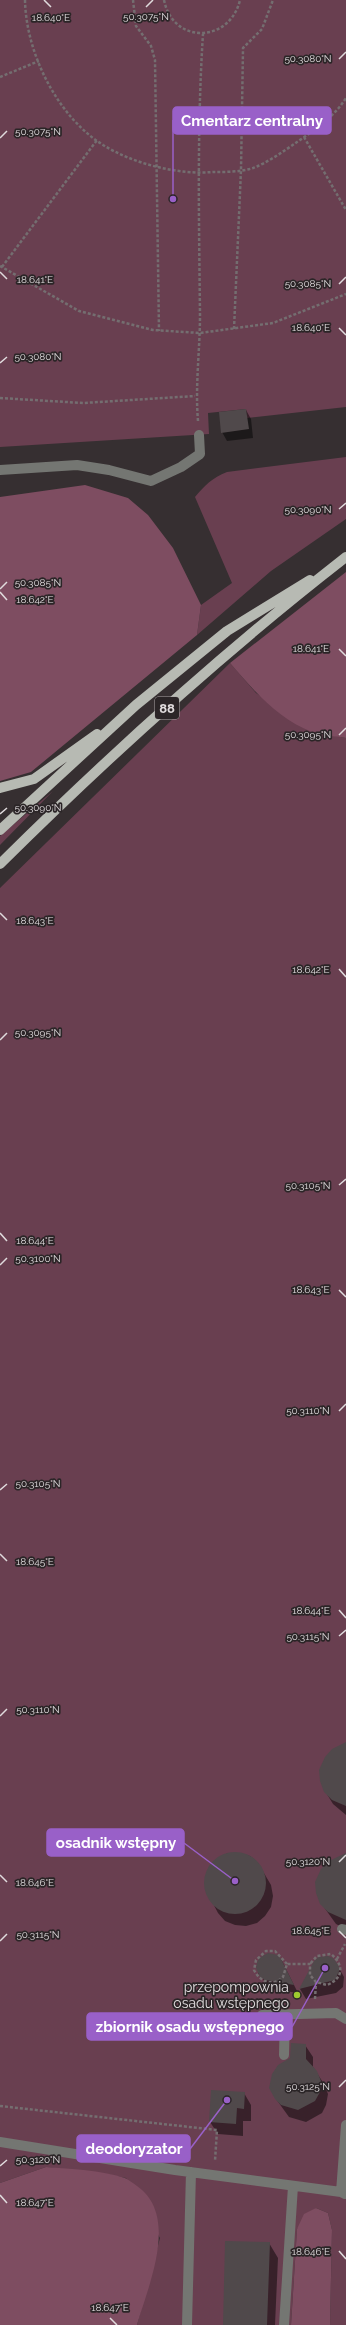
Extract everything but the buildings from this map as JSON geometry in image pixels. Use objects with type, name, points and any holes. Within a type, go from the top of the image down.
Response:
[{"type":"main road","points":[[0,788],[34,780],[136,705],[226,631],[343,559]]},
{"type":"main road","name":"88","points":[[0,864],[71,793],[182,694],[343,559]]},
{"type":"main road","points":[[0,830],[136,705]]},
{"type":"lane","points":[[0,470],[77,465],[109,470],[151,481],[181,467],[200,454],[199,435]]},
{"type":"lane","points":[[262,2015],[336,2013],[346,2019]]},
{"type":"lane","points":[[284,2055],[285,2014]]},
{"type":"lane","points":[[0,2142],[191,2172],[343,2193],[346,2125]]},
{"type":"lane","points":[[187,2325],[191,2172]]},
{"type":"lane","points":[[284,2325],[293,2186]]},
{"type":"path","points":[[25,0],[26,12],[39,60],[58,99],[83,129],[97,140],[110,148],[157,167],[198,174],[253,168],[304,137],[339,110],[346,98]]},
{"type":"path","points":[[134,0],[136,26],[151,46],[155,60],[159,330]]},
{"type":"path","points":[[164,0],[167,12],[176,24],[188,32],[203,34],[217,30],[230,21],[240,0]]},
{"type":"path","points":[[234,329],[241,170],[243,48],[262,29],[272,0]]},
{"type":"path","points":[[199,435],[196,396],[200,333],[198,174],[203,34]]},
{"type":"path","points":[[0,77],[39,60]]},
{"type":"path","points":[[304,137],[346,210]]},
{"type":"path","points":[[97,140],[1,267],[79,311],[159,330],[200,333],[273,323],[346,294]]},
{"type":"path","points":[[0,398],[83,403],[196,396]]},
{"type":"path","points":[[337,1959],[342,1952],[346,1939]]},
{"type":"path","points":[[287,1964],[283,1977],[276,1982],[263,1980],[254,1970],[256,1960],[266,1951],[276,1951],[287,1964],[310,1964]]},
{"type":"path","points":[[323,1953],[331,1954],[337,1959],[341,1965],[341,1972],[338,1978],[328,1985],[316,1982],[310,1975],[310,1964],[317,1956],[323,1953]]},
{"type":"path","points":[[314,2002],[316,1982]]},
{"type":"path","points":[[0,2106],[217,2130],[214,2175]]},
{"type":"shaded area","points":[[0,0],[346,0],[346,407],[247,418],[246,409],[208,413],[209,434],[0,447]]},
{"type":"shaded area","points":[[346,457],[346,519],[271,571],[197,635],[201,605],[232,583],[195,497],[209,482],[227,472]]},
{"type":"shaded area","points":[[85,485],[128,498],[148,515],[173,548],[201,605],[197,635],[31,772],[0,781],[0,497]]},
{"type":"shaded area","points":[[346,572],[346,738],[316,733],[288,720],[267,703],[230,663]]},
{"type":"shaded area","points":[[230,663],[256,693],[313,732],[346,738],[346,2325],[330,2325],[332,2230],[328,2213],[316,2208],[297,2229],[291,2325],[137,2325],[160,2238],[126,2178],[106,2174],[46,2167],[0,2183],[0,888]]},
{"type":"shaded area","points":[[53,791],[0,845],[0,836]]},
{"type":"shaded area","points":[[46,2167],[76,2169],[125,2178],[137,2186],[150,2199],[157,2215],[159,2233],[153,2272],[137,2325],[0,2325],[0,2183]]},
{"type":"shaded area","points":[[316,2208],[328,2213],[332,2230],[330,2325],[291,2325],[297,2229],[304,2214]]},
{"type":"place","name":"Cmentarz centralny","points":[[173,199]]},
{"type":"place","name":"osadnik wstępny","points":[[235,1881]]},
{"type":"place","name":"zbiornik osadu wstępnego","points":[[325,1968]]},
{"type":"place","name":"przepompownia osadu wstępnego","points":[[297,1995]]},
{"type":"place","name":"deodoryzator","points":[[227,2100]]}]
